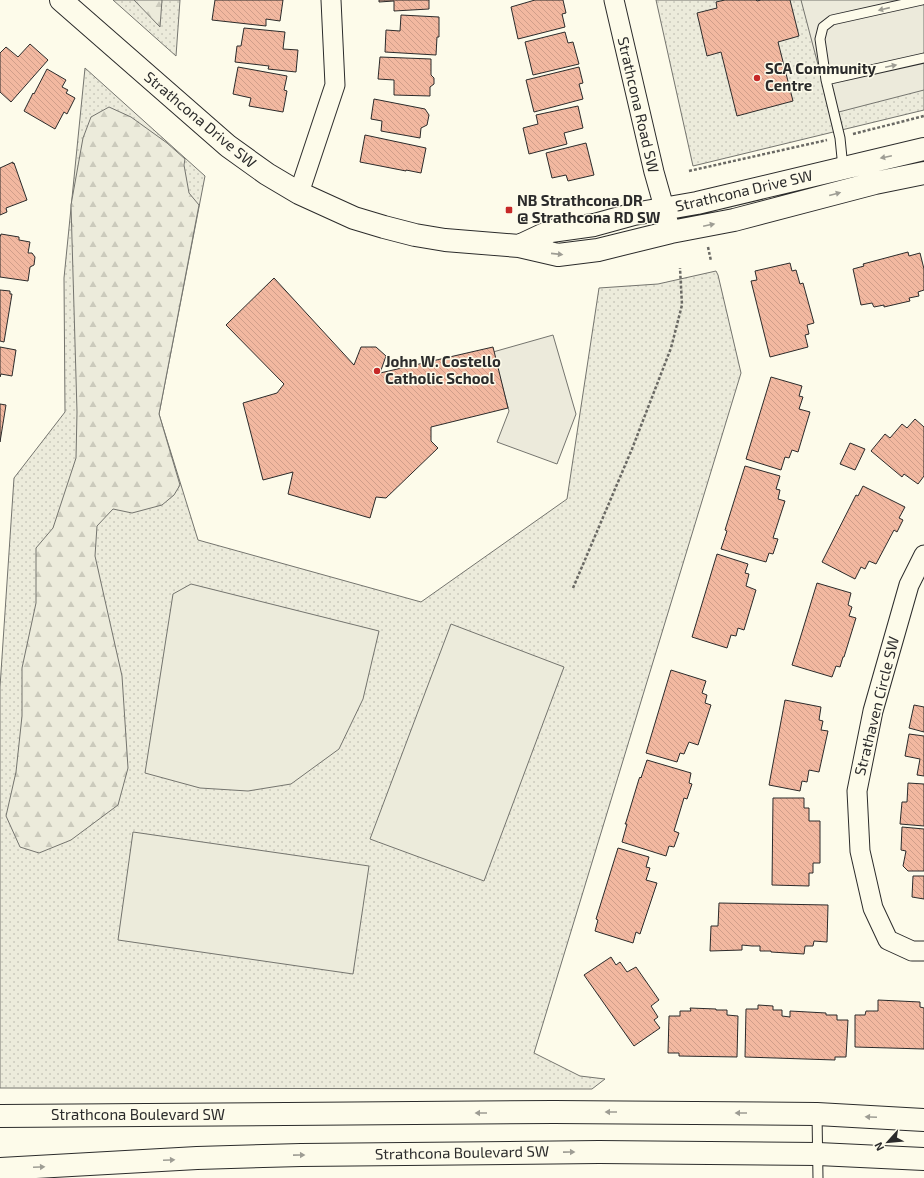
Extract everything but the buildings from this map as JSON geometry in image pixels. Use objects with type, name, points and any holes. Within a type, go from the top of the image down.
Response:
[{"type":"main road","name":"Strathcona Drive SW","points":[[61,0],[228,146],[267,174],[299,193],[354,218],[415,235],[445,240],[518,246],[558,255],[598,250],[671,232],[734,220],[875,183],[924,173]]},
{"type":"main road","name":"Strathcona Drive SW","points":[[518,246],[551,232],[594,225],[634,214],[698,203],[924,149]]},
{"type":"main road","name":"Strathcona Boulevard SW","points":[[0,1116],[546,1112],[817,1114],[924,1120]]},
{"type":"main road","name":"Strathcona Boulevard SW","points":[[0,1169],[197,1158],[301,1155],[599,1152],[818,1154],[924,1159]]},
{"type":"street","points":[[299,193],[335,85],[331,0]]},
{"type":"street","name":"Strathcona Road SW","points":[[614,0],[654,172],[671,232]]},
{"type":"street","name":"Strathaven Circle SW","points":[[924,555],[908,585],[873,711],[857,791],[860,850],[873,908],[888,940],[912,951],[924,951]]},
{"type":"lane","points":[[843,168],[840,138],[826,80],[820,39],[824,27],[832,20],[922,0]]},
{"type":"lane","points":[[826,80],[924,58]]},
{"type":"lane","points":[[817,1114],[818,1178]]},
{"type":"path","points":[[689,171],[840,138],[924,116]]},
{"type":"path","points":[[708,247],[711,261]]},
{"type":"path","points":[[573,588],[632,449],[671,348],[682,305],[680,268]]},
{"type":"green space","points":[[113,0],[180,0],[176,56]]},
{"type":"green space","points":[[134,0],[162,0],[160,27]]},
{"type":"green space","points":[[656,0],[924,0],[924,110],[693,166]]},
{"type":"green space","points":[[85,68],[205,176],[159,414],[198,540],[421,602],[567,499],[599,288],[658,284],[716,271],[718,275],[741,373],[534,1053],[580,1076],[605,1079],[592,1089],[0,1088],[0,687],[14,478],[65,412],[64,278]]},
{"type":"green space","points":[[109,107],[131,117],[167,143],[185,159],[184,165],[189,193],[199,205],[159,414],[180,485],[174,495],[162,505],[132,513],[113,509],[97,526],[95,556],[122,676],[128,768],[118,805],[71,840],[39,853],[20,847],[6,816],[16,772],[22,716],[22,668],[36,603],[36,548],[53,528],[76,458],[77,412],[71,205],[83,138],[91,117]]},
{"type":"green space","points":[[191,584],[379,631],[363,699],[339,749],[291,784],[248,791],[200,788],[145,773],[173,594]]},
{"type":"green space","points":[[451,624],[564,667],[484,881],[370,839]]},
{"type":"green space","points":[[133,832],[369,866],[353,974],[118,940]]},
{"type":"shaded area","points":[[801,0],[924,0],[924,90],[831,114]]},
{"type":"shaded area","points":[[553,335],[576,414],[557,464],[497,442],[509,411],[493,352]]},
{"type":"place","name":"SCA Community Centre","points":[[757,78]]},
{"type":"place","name":"NB Strathcona DR @ Strathcona RD SW","points":[[509,210]]},
{"type":"place","name":"John W. Costello Catholic School","points":[[377,371]]}]
